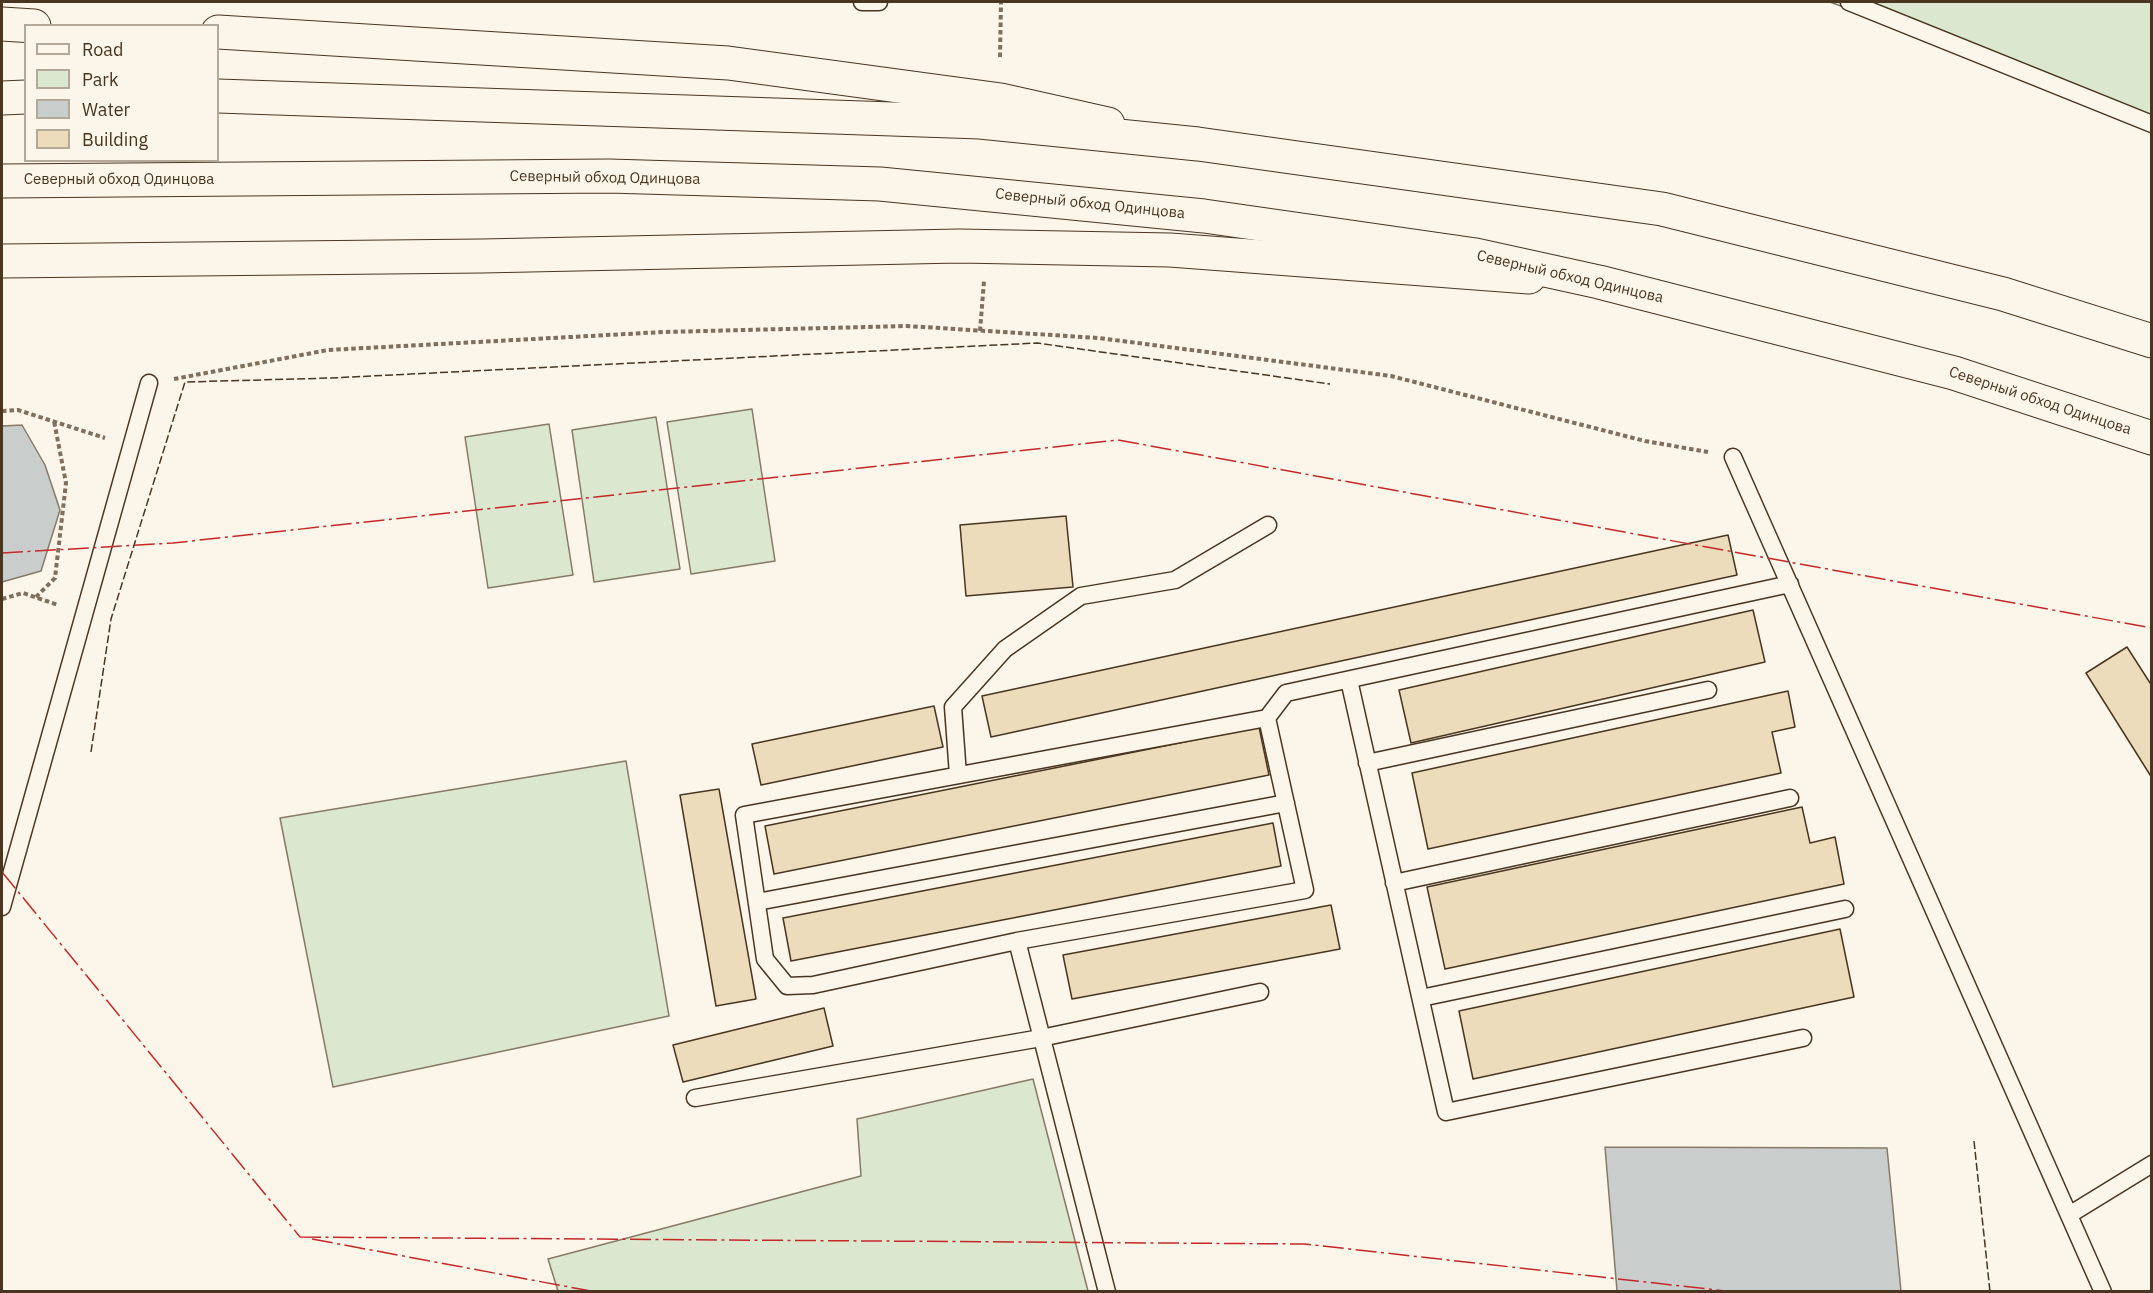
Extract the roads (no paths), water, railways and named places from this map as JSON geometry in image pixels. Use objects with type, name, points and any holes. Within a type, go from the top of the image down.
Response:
[{"type":"main road","points":[[2,24],[24,25]]},
{"type":"main road","points":[[219,32],[728,63],[1001,100],[1198,144]]},
{"type":"main road","points":[[219,96],[980,122],[1198,144],[1662,209],[2003,294],[2151,341]]},
{"type":"main road","points":[[2,98],[24,98]]},
{"type":"main road","name":"Северный обход Одинцова","points":[[2,181],[609,176],[880,184],[1204,216],[1476,255],[1599,282],[1954,373],[2151,438]]},
{"type":"main road","points":[[2,261],[482,256],[971,246],[1170,250],[1599,282]]},
{"type":"lane","points":[[862,2],[879,2]]},
{"type":"lane","points":[[1849,2],[2151,124]]},
{"type":"lane","points":[[2,907],[149,383]]},
{"type":"lane","points":[[1733,457],[2103,1292]]},
{"type":"lane","points":[[958,775],[952,707],[1005,649],[1081,596],[1175,580],[1268,525]]},
{"type":"lane","points":[[1267,717],[1305,891],[1017,941],[813,985],[787,987],[765,959],[744,815],[1267,717],[1286,693],[1790,584]]},
{"type":"lane","points":[[1349,680],[1446,1112],[1803,1038]]},
{"type":"lane","points":[[1367,764],[1708,690]]},
{"type":"lane","points":[[1394,883],[1790,798]]},
{"type":"lane","points":[[757,902],[1286,803]]},
{"type":"lane","points":[[1421,998],[1845,909]]},
{"type":"lane","points":[[1017,941],[1107,1292]]},
{"type":"lane","points":[[695,1098],[1041,1038],[1260,992]]},
{"type":"lane","points":[[2069,1215],[2151,1164]]},
{"type":"water","points":[[22,425],[45,465],[60,510],[41,571],[2,582],[2,426]]},
{"type":"water","points":[[1605,1147],[1887,1148],[1901,1291],[1617,1291]]}]
